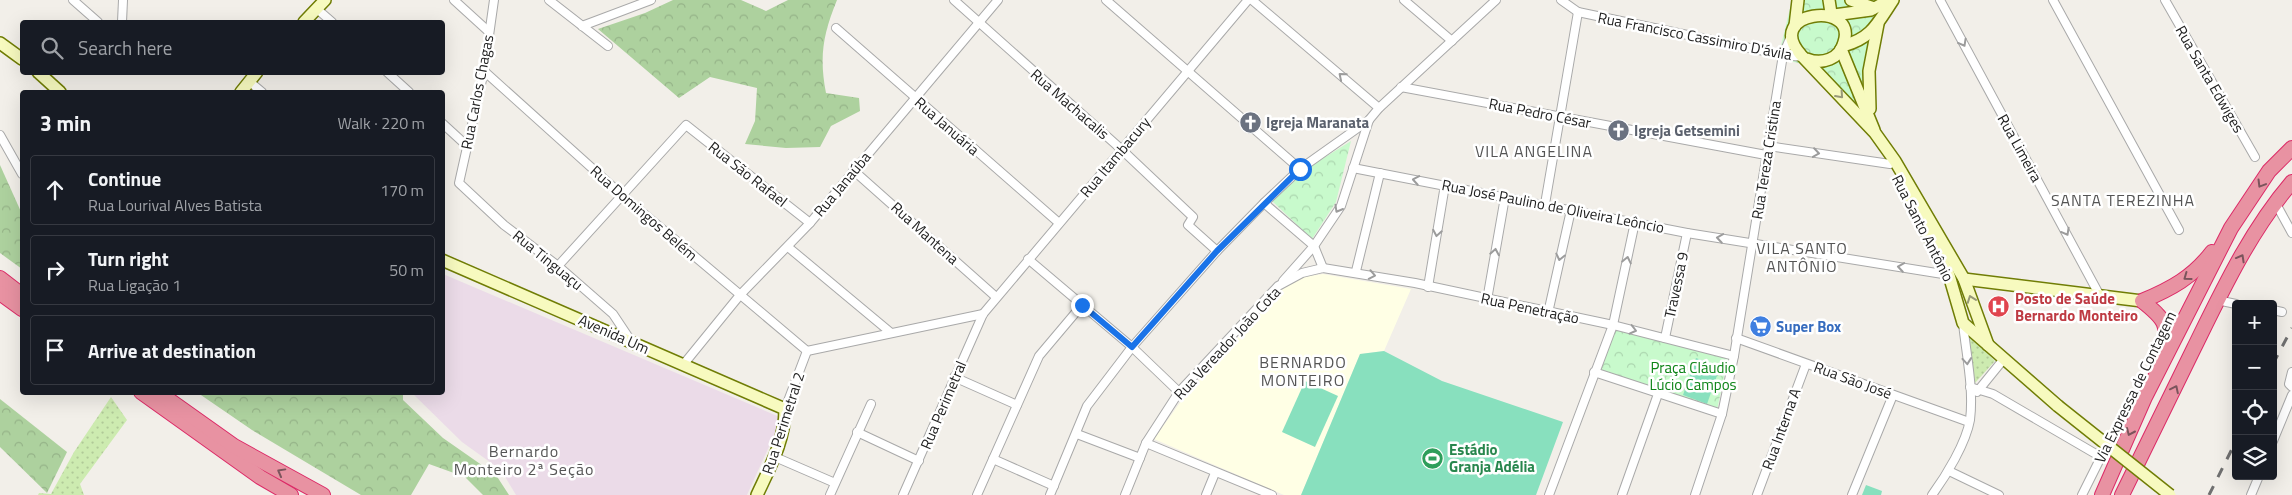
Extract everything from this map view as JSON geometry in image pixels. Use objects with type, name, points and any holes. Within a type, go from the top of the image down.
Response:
[{"type":"highway","points":[[2142,301],[2168,290],[2190,276],[2202,265],[2231,228],[2269,171],[2292,148]]},
{"type":"highway","points":[[2122,495],[2217,300],[2254,233],[2275,202],[2292,182]]},
{"type":"highway","name":"Via Expressa de Contagem","points":[[2102,495],[2145,397],[2231,228]]},
{"type":"highway","points":[[0,278],[20,293]]},
{"type":"highway","points":[[0,293],[20,308]]},
{"type":"highway","points":[[2142,301],[2162,316],[2166,335],[2159,371]]},
{"type":"highway","points":[[145,395],[260,477],[291,495]]},
{"type":"highway","points":[[162,395],[234,446],[323,495]]},
{"type":"street","points":[[73,0],[96,20]]},
{"type":"street","points":[[122,20],[123,0]]},
{"type":"street","points":[[306,20],[325,0]]},
{"type":"street","points":[[454,0],[488,31]]},
{"type":"street","name":"Rua Carlos Chagas","points":[[459,183],[484,71],[488,31],[494,0]]},
{"type":"street","points":[[549,0],[608,46]]},
{"type":"street","points":[[582,26],[651,0]]},
{"type":"street","name":"Rua Machacalis","points":[[954,0],[1122,149],[1193,217],[1188,225],[1217,251]]},
{"type":"street","name":"Rua Janaúba","points":[[683,365],[740,295],[810,223],[998,0]]},
{"type":"street","points":[[1106,0],[1300,169]]},
{"type":"street","points":[[1250,0],[1379,108]]},
{"type":"street","name":"Rua Itambacury","points":[[983,314],[1250,0]]},
{"type":"street","points":[[1404,0],[1452,41]]},
{"type":"street","points":[[1050,495],[1077,434],[1087,406],[1132,347],[1217,251],[1300,169],[1369,120],[1401,87],[1496,0]]},
{"type":"street","name":"Rua Francisco Cassimiro D'ávila","points":[[1561,0],[1578,12],[1783,55],[1806,58]]},
{"type":"street","points":[[1798,0],[1794,28],[1795,45],[1806,58],[1815,62],[1826,61],[1842,48],[1866,38],[1878,24],[1891,0]]},
{"type":"street","points":[[1829,0],[1833,14],[1844,29],[1842,48]]},
{"type":"street","points":[[1851,0],[1874,8]]},
{"type":"street","points":[[1794,28],[1802,16],[1810,12],[1823,10],[1833,14],[1874,8],[1891,0]]},
{"type":"street","name":"Rua Limeira","points":[[1940,0],[2100,296]]},
{"type":"street","points":[[2053,0],[2179,230]]},
{"type":"street","name":"Rua Santa Edwiges","points":[[2165,0],[2254,158]]},
{"type":"street","points":[[317,9],[330,20]]},
{"type":"street","points":[[1546,204],[1578,12]]},
{"type":"street","points":[[1870,116],[1869,71],[1878,24]]},
{"type":"street","name":"Rua Januária","points":[[836,28],[1059,223]]},
{"type":"street","name":"Rua Tereza Cristina","points":[[1695,495],[1722,414],[1734,356],[1783,55],[1794,28]]},
{"type":"street","points":[[0,43],[20,58]]},
{"type":"street","name":"Rua Santo Antônio","points":[[1842,48],[1870,116],[1875,134]]},
{"type":"street","name":"Rua Santo Antônio","points":[[1806,58],[1875,134],[1964,280],[1988,345]]},
{"type":"street","name":"Rua Domingos Belém","points":[[484,71],[623,196],[807,350]]},
{"type":"street","points":[[41,75],[58,90]]},
{"type":"street","points":[[243,90],[254,75],[261,90]]},
{"type":"street","points":[[390,75],[407,90]]},
{"type":"street","name":"Rua Pedro César","points":[[1401,87],[1766,155]]},
{"type":"street","points":[[1278,286],[1314,246],[1341,206],[1369,120]]},
{"type":"street","name":"Rua São Rafael","points":[[623,196],[686,124],[810,223]]},
{"type":"street","points":[[445,126],[466,145]]},
{"type":"street","points":[[0,135],[20,170]]},
{"type":"street","points":[[1768,146],[1892,162]]},
{"type":"street","name":"Rua Santo Antônio","points":[[1892,162],[1949,275],[1964,324],[2058,406],[2170,495]]},
{"type":"street","name":"Rua José Paulino de Oliveira Leôncio","points":[[1353,168],[1445,184],[1687,233],[1949,275]]},
{"type":"street","name":"Rua Mantena","points":[[853,170],[996,297]]},
{"type":"street","points":[[1356,272],[1380,173]]},
{"type":"street","name":"Rua Tinguaçu","points":[[459,183],[504,225],[558,266],[613,314],[631,342]]},
{"type":"street","points":[[1428,287],[1445,184]]},
{"type":"street","points":[[558,266],[623,196]]},
{"type":"street","points":[[1487,300],[1505,197]]},
{"type":"street","points":[[2275,202],[2292,233]]},
{"type":"street","points":[[1264,203],[1314,246],[1324,268]]},
{"type":"street","points":[[1548,313],[1571,210]]},
{"type":"street","points":[[1549,495],[1613,325],[1634,222]]},
{"type":"street","name":"Travessa 9","points":[[1665,338],[1687,233]]},
{"type":"street","points":[[788,247],[890,332]]},
{"type":"street","points":[[1028,259],[1132,347],[1179,392]]},
{"type":"street","name":"Avenida Um","points":[[445,261],[785,410]]},
{"type":"street","name":"Rua Penetração","points":[[1324,268],[1356,272],[1613,325],[1734,356]]},
{"type":"street","name":"Rua Vereador João Cota","points":[[1125,495],[1146,443],[1179,392],[1278,286],[1302,273],[1324,268]]},
{"type":"street","points":[[1964,280],[2142,301]]},
{"type":"street","points":[[2217,300],[2232,303]]},
{"type":"street","points":[[977,495],[1039,356],[1082,305]]},
{"type":"street","points":[[2277,311],[2282,312]]},
{"type":"street","points":[[807,350],[983,314]]},
{"type":"street","name":"Rua Perimetral","points":[[903,495],[983,314]]},
{"type":"street","points":[[1932,495],[1949,471],[1969,422],[1971,399],[1964,324]]},
{"type":"street","name":"Rua São José","points":[[1736,338],[1969,422]]},
{"type":"street","name":"Rua Perimetral 2","points":[[757,495],[775,457],[785,425],[785,410],[807,350]]},
{"type":"street","points":[[1971,399],[2004,360]]},
{"type":"street","name":"Rua Interna A","points":[[1757,495],[1806,364]]},
{"type":"street","points":[[1594,372],[1722,414]]},
{"type":"street","points":[[2292,372],[2289,384],[2292,387]]},
{"type":"street","points":[[954,377],[1017,405]]},
{"type":"street","points":[[1970,387],[1993,394],[2101,457],[2082,495]]},
{"type":"street","points":[[1622,495],[1658,394]]},
{"type":"street","points":[[1852,495],[1893,395]]},
{"type":"street","points":[[2275,435],[2292,395]]},
{"type":"street","points":[[830,495],[870,404]]},
{"type":"street","points":[[857,432],[919,462]]},
{"type":"street","points":[[1077,434],[1140,458]]},
{"type":"street","points":[[1146,443],[1272,495]]},
{"type":"street","points":[[775,457],[835,483]]},
{"type":"street","points":[[993,459],[1054,486]]},
{"type":"street","points":[[1949,471],[1999,495]]},
{"type":"street","points":[[1206,495],[1215,473]]},
{"type":"street","points":[[2251,495],[2257,480]]},
{"type":"shaded area","points":[[1323,274],[1411,289],[1384,351],[1360,354],[1301,495],[1284,495],[1154,439],[1184,397],[1281,290],[1303,277]]},
{"type":"shaded area","points":[[445,275],[782,418],[747,495],[516,495],[501,470],[462,442],[414,395],[445,395]]},
{"type":"green space","points":[[673,0],[741,0],[766,11],[788,0],[837,0],[828,24],[824,46],[823,68],[826,93],[859,98],[860,111],[831,126],[820,147],[786,148],[745,144],[755,121],[757,88],[710,77],[679,98],[598,29],[645,13]]},
{"type":"green space","points":[[1792,0],[1898,0],[1875,24],[1867,70],[1873,133],[1802,64],[1778,58]]},
{"type":"green space","points":[[1351,141],[1336,202],[1312,239],[1272,201],[1301,172]]},
{"type":"green space","points":[[0,165],[20,210],[20,268],[0,253]]},
{"type":"green space","name":"Praça Cláudio Lúcio Campos","points":[[1615,330],[1728,358],[1717,410],[1600,372]]},
{"type":"green space","points":[[1968,332],[1995,361],[1975,383]]},
{"type":"green space","name":"Estádio Granja Adélia","points":[[1384,351],[1442,381],[1563,422],[1536,495],[1301,495],[1360,354]]},
{"type":"green space","points":[[1696,358],[1720,367],[1707,404],[1683,395]]},
{"type":"green space","points":[[1305,381],[1338,396],[1315,447],[1282,432]]},
{"type":"green space","points":[[201,395],[403,395],[403,400],[443,438],[496,475],[509,495],[483,495],[465,477],[429,464],[411,495],[361,495],[252,430]]},
{"type":"green space","points":[[111,397],[127,420],[80,484],[84,495],[38,495],[39,493],[51,494],[74,452]]},
{"type":"green space","points":[[0,399],[67,452],[47,493],[0,447]]},
{"type":"green space","points":[[1866,485],[1882,491],[1881,495],[1862,495]]},
{"type":"railway","points":[[2277,356],[2292,328]]},
{"type":"railway","points":[[2209,495],[2232,449]]},
{"type":"place","name":"Igreja Maranata","points":[[1250,122]]},
{"type":"place","name":"Igreja Getsemini","points":[[1618,130]]},
{"type":"place","name":"Posto de Saúde Bernardo Monteiro","points":[[1999,307]]},
{"type":"place","name":"Super Box","points":[[1760,326]]},
{"type":"place","name":"Estádio Granja Adélia","points":[[1433,458]]},
{"type":"district","name":"VILA ANGELINA","points":[[1534,151]]},
{"type":"district","name":"SANTA TEREZINHA","points":[[2123,200]]},
{"type":"district","name":"VILA SANTO ANTÔNIO","points":[[1802,257]]},
{"type":"district","name":"BERNARDO MONTEIRO","points":[[1303,371]]},
{"type":"district","name":"Bernardo Monteiro 2ª Seção","points":[[524,460]]},
{"type":"route","points":[[1082,305],[1132,347],[1217,251],[1300,169]]}]
